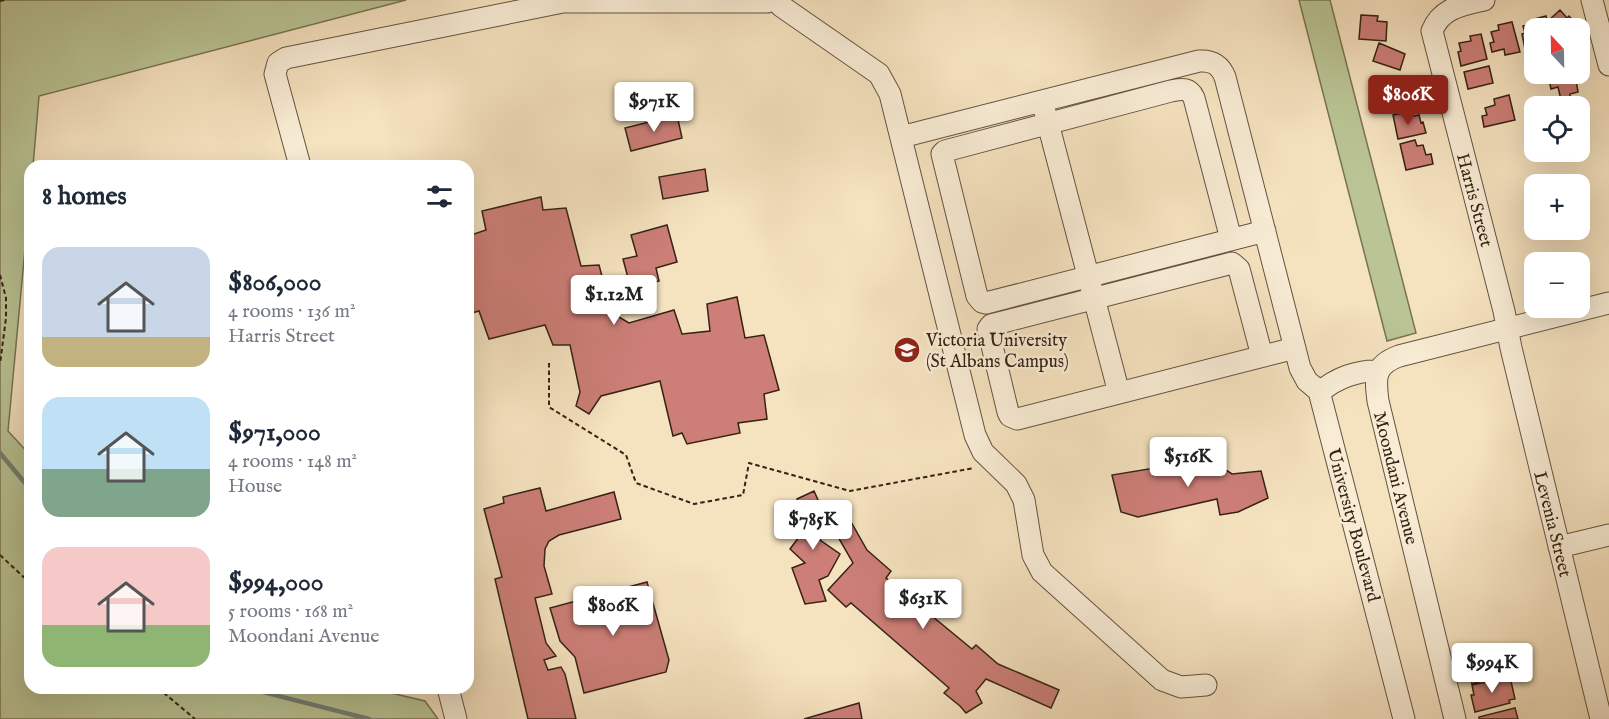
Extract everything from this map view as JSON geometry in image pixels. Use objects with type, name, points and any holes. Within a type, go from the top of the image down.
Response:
[{"type":"street","name":"Harris Street","points":[[1484,0],[1452,8],[1436,21],[1432,31],[1507,328]]},
{"type":"street","points":[[1592,0],[1609,65]]},
{"type":"street","points":[[298,160],[275,74],[278,63],[286,58],[562,2],[774,2],[879,74],[890,94],[975,435],[983,452],[1016,484],[1024,500],[1033,555],[1042,572],[1162,680],[1181,687],[1206,685]]},
{"type":"street","points":[[901,137],[1199,61],[1208,60],[1217,64],[1225,78],[1304,377],[1320,392],[1350,375],[1378,371],[1383,364],[1399,356],[1609,303]]},
{"type":"street","points":[[1231,239],[1194,98],[1189,90],[1172,91],[945,151],[942,154],[977,296],[986,303],[1265,231]]},
{"type":"street","points":[[1042,101],[1119,393]]},
{"type":"street","points":[[1262,356],[1239,269],[1232,263],[991,326],[988,329],[1008,412],[1010,416],[1017,419],[1295,348]]},
{"type":"street","name":"Levenia Street","points":[[1507,328],[1601,719]]},
{"type":"street","name":"Moondani Avenue","points":[[1378,371],[1376,378],[1378,402],[1455,719]]},
{"type":"street","name":"University Boulevard","points":[[1320,392],[1404,719]]},
{"type":"street","points":[[1559,547],[1609,535]]},
{"type":"street","points":[[450,694],[456,719]]},
{"type":"path","points":[[0,1],[5,0]]},
{"type":"path","points":[[0,275],[6,298],[6,318],[0,364]]},
{"type":"path","points":[[549,363],[549,407],[626,455],[636,483],[694,504],[743,495],[749,463],[849,491],[994,464]]},
{"type":"path","points":[[0,555],[24,577]]},
{"type":"path","points":[[165,694],[195,719]]},
{"type":"green space","points":[[0,0],[406,0],[39,96],[34,160],[24,160],[24,259],[8,431],[24,448],[24,694],[395,694],[425,701],[438,719],[0,719]]},
{"type":"green space","points":[[1299,0],[1330,0],[1416,333],[1387,341]]},
{"type":"building","points":[[1560,10],[1567,18],[1551,18]]},
{"type":"building","points":[[1361,15],[1378,16],[1377,21],[1387,22],[1386,41],[1359,39]]},
{"type":"building","points":[[1512,22],[1520,52],[1505,55],[1504,49],[1492,52],[1490,43],[1494,42],[1491,32],[1499,30],[1498,25]]},
{"type":"building","points":[[1481,34],[1487,59],[1461,66],[1459,43],[1471,41],[1470,36]]},
{"type":"building","points":[[1379,43],[1405,54],[1400,70],[1373,61]]},
{"type":"building","points":[[1489,66],[1493,83],[1468,89],[1464,72]]},
{"type":"building","points":[[1400,79],[1401,83],[1411,80],[1414,89],[1417,88],[1420,101],[1391,109],[1387,92],[1393,91],[1391,81]]},
{"type":"building","points":[[1550,84],[1577,84],[1578,92],[1570,96],[1560,96],[1558,87],[1551,89]]},
{"type":"building","points":[[1509,95],[1515,120],[1484,127],[1482,116],[1487,115],[1485,108],[1495,105],[1494,99]]},
{"type":"building","points":[[1408,112],[1409,117],[1419,115],[1426,133],[1398,139],[1393,115]]},
{"type":"building","points":[[677,115],[682,138],[631,151],[625,128]]},
{"type":"building","points":[[1415,140],[1417,146],[1423,145],[1426,155],[1431,154],[1433,164],[1406,170],[1400,144]]},
{"type":"building","points":[[705,169],[708,191],[663,199],[659,177]]},
{"type":"building","points":[[541,197],[543,210],[566,208],[581,266],[599,265],[612,313],[629,323],[674,310],[682,334],[710,331],[707,304],[737,297],[745,338],[764,335],[779,390],[764,394],[767,419],[738,423],[740,433],[687,444],[682,433],[673,436],[660,381],[601,396],[589,414],[576,406],[580,392],[570,345],[553,345],[545,325],[489,339],[479,311],[474,312],[474,234],[486,230],[482,211]]},
{"type":"building","points":[[667,225],[677,262],[656,268],[659,281],[631,289],[623,259],[637,256],[631,235]]},
{"type":"building","points":[[1209,459],[1232,474],[1261,471],[1268,498],[1238,512],[1220,515],[1217,499],[1138,517],[1121,512],[1112,475]]},
{"type":"building","points":[[540,488],[546,511],[614,492],[621,519],[559,535],[549,541],[545,549],[544,566],[552,594],[535,598],[546,643],[556,656],[544,660],[548,670],[561,667],[565,674],[576,719],[528,719],[495,579],[502,577],[484,509],[504,503],[503,497]]},
{"type":"building","points":[[814,491],[829,524],[820,540],[840,554],[828,576],[819,580],[826,601],[805,604],[792,568],[805,563],[790,549],[805,529],[797,499]]},
{"type":"building","points":[[846,513],[867,550],[891,571],[886,578],[972,649],[976,645],[998,664],[1059,690],[1051,708],[986,679],[976,691],[982,703],[966,713],[944,693],[949,688],[851,603],[846,607],[828,590],[853,563],[830,523]]},
{"type":"building","points":[[647,582],[669,660],[666,672],[584,693],[575,657],[560,641],[550,608]]},
{"type":"building","points":[[1502,646],[1507,663],[1483,669],[1485,680],[1472,684],[1462,657]]},
{"type":"building","points":[[1510,677],[1515,699],[1509,700],[1510,703],[1475,712],[1471,695],[1474,695],[1472,685]]},
{"type":"building","points":[[859,703],[862,719],[804,719]]},
{"type":"building","points":[[1515,708],[1518,719],[1479,719],[1479,717]]},
{"type":"waterway","points":[[0,453],[24,482]]},
{"type":"waterway","points":[[271,694],[369,719]]},
{"type":"place","name":"Victoria University (St Albans Campus)","points":[[907,350]]}]
